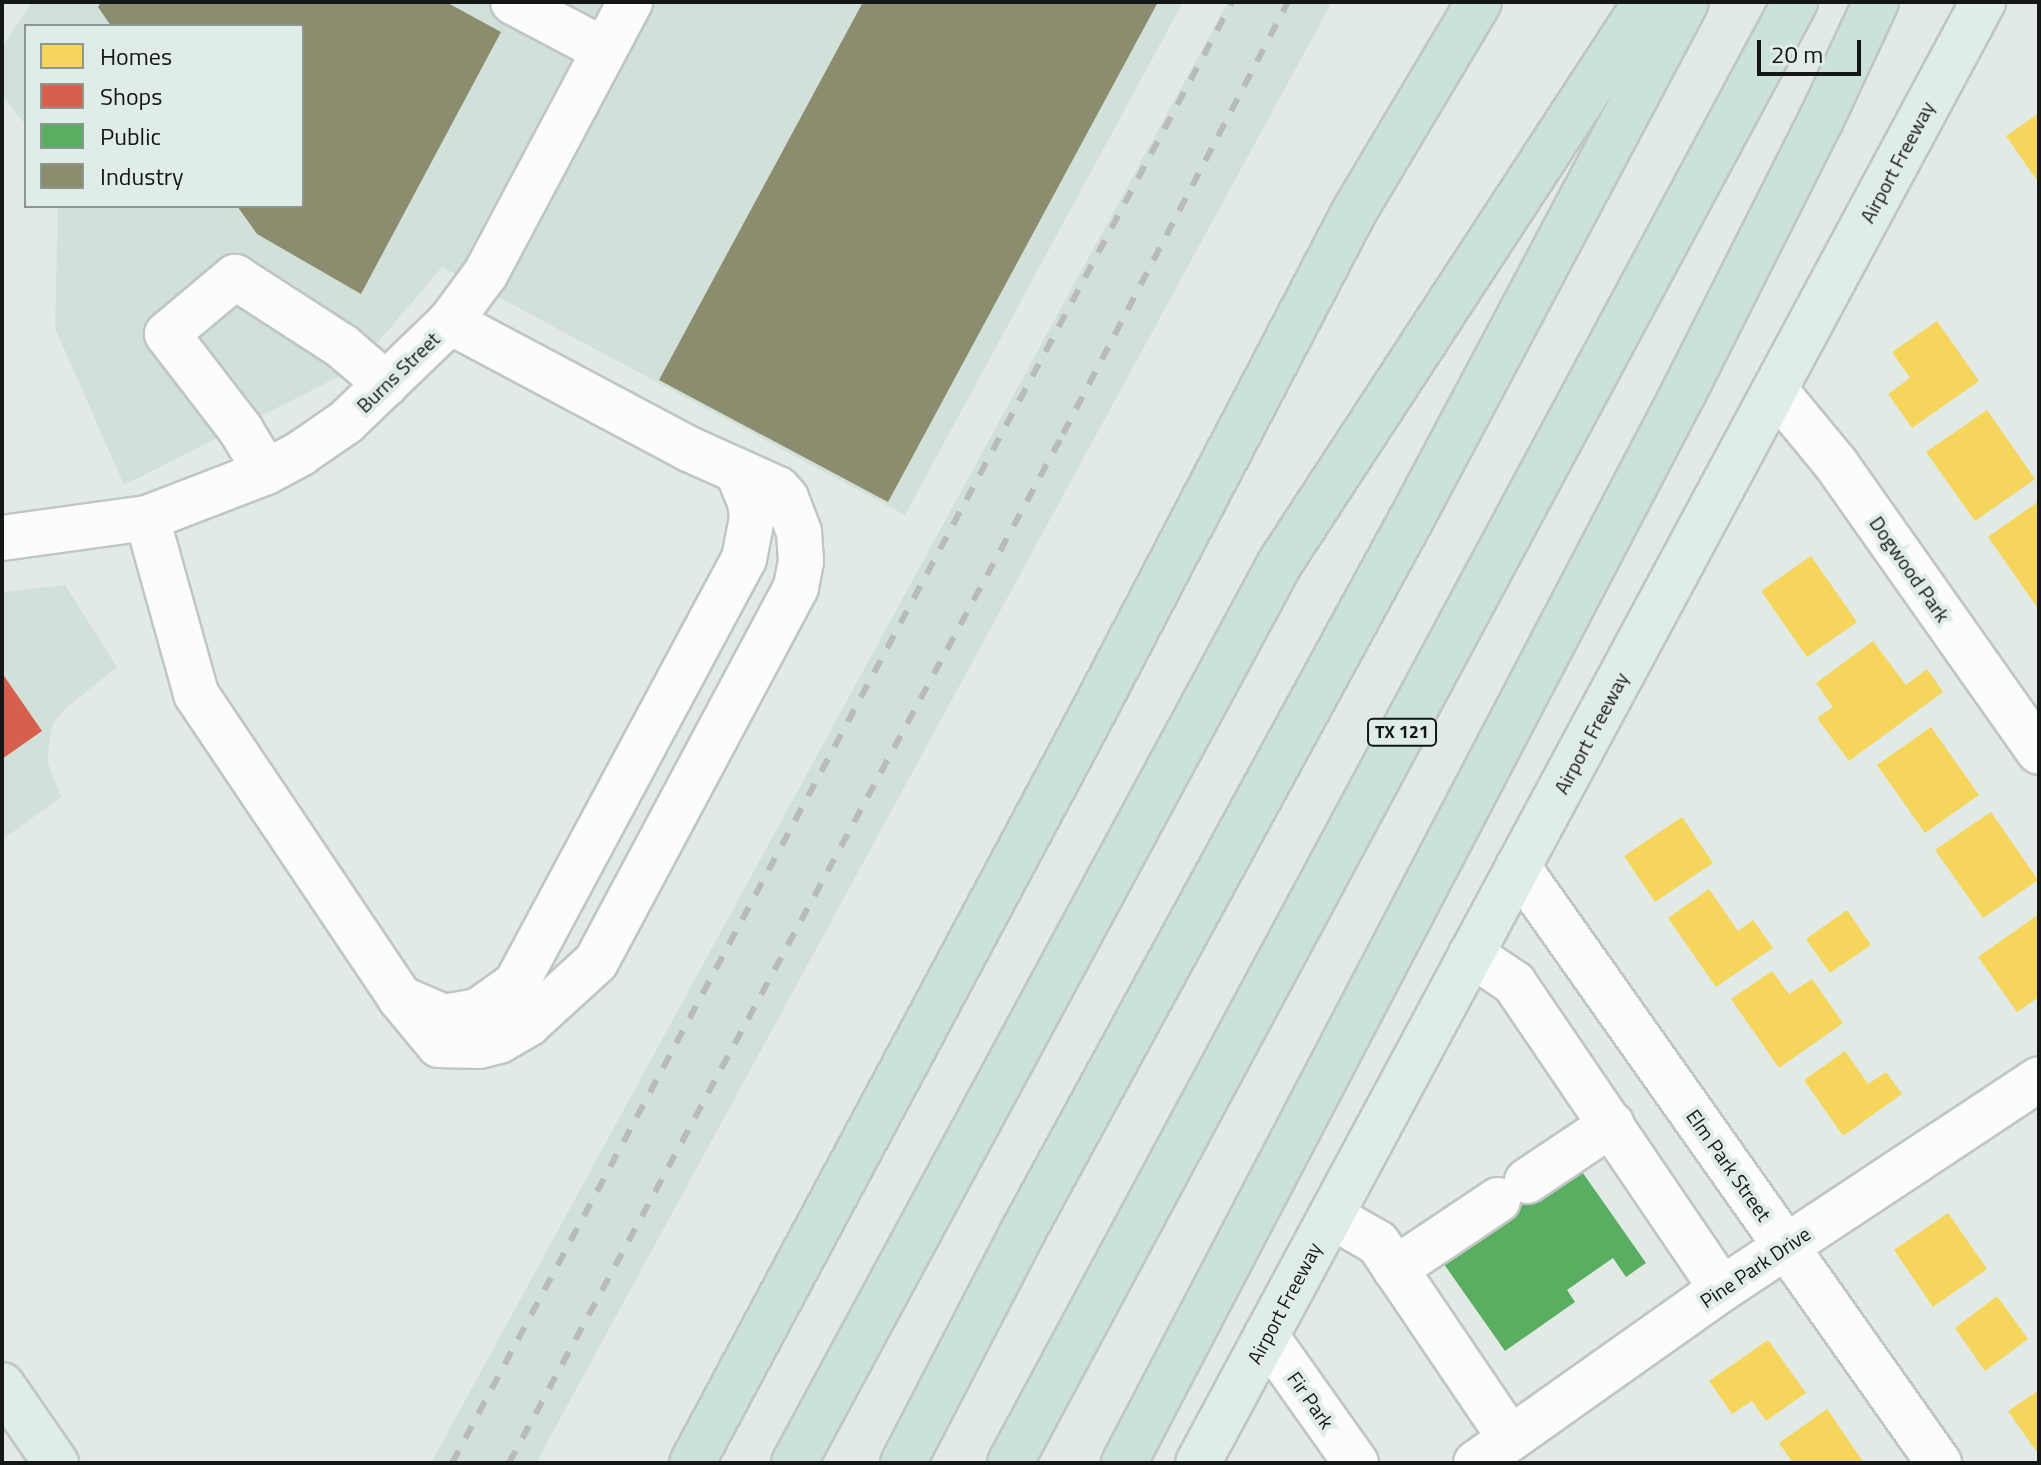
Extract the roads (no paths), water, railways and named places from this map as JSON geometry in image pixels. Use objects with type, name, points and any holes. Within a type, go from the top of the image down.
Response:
[{"type":"highway","points":[[692,1463],[1081,736],[1355,210],[1479,2]]},
{"type":"highway","points":[[794,1463],[1280,563],[1646,2]]},
{"type":"highway","points":[[903,1463],[1021,1235],[1412,518],[1686,2]]},
{"type":"highway","name":"TX 121","points":[[1010,1463],[1795,2]]},
{"type":"highway","points":[[1124,1463],[1684,392],[1876,2]]},
{"type":"main road","name":"Airport Freeway","points":[[1198,1463],[1983,2]]},
{"type":"main road","points":[[2,1385],[56,1463]]},
{"type":"street","points":[[513,2],[604,50]]},
{"type":"street","name":"Burns Street","points":[[2,538],[14,539],[147,518],[266,472],[301,453],[346,422],[450,322],[486,273],[630,2]]},
{"type":"street","points":[[266,472],[241,430],[167,334],[235,277],[343,347],[386,384]]},
{"type":"street","points":[[147,518],[196,694],[400,998],[439,1045],[479,1046],[499,1041],[528,1024],[596,962],[796,587],[801,561],[799,532],[786,498],[778,489],[689,449],[450,322]]},
{"type":"street","name":"Dogwood Park","points":[[1775,390],[1836,464],[2039,752]]},
{"type":"street","points":[[400,998],[444,1017],[478,1011],[516,984],[744,559],[752,518],[750,502],[738,472]]},
{"type":"street","name":"Elm Park Street","points":[[1518,867],[1939,1463]]},
{"type":"street","points":[[1471,954],[1514,983],[1722,1289]]},
{"type":"street","name":"Pine Park Drive","points":[[1493,1451],[1722,1289],[2039,1079]]},
{"type":"street","points":[[1395,1269],[1612,1124]]},
{"type":"street","points":[[1331,1216],[1378,1243],[1493,1451]]},
{"type":"street","name":"Fir Park","points":[[1266,1336],[1356,1463]]},
{"type":"railway","points":[[452,1463],[1232,2]]},
{"type":"railway","points":[[509,1463],[1063,434],[1288,2]]}]
